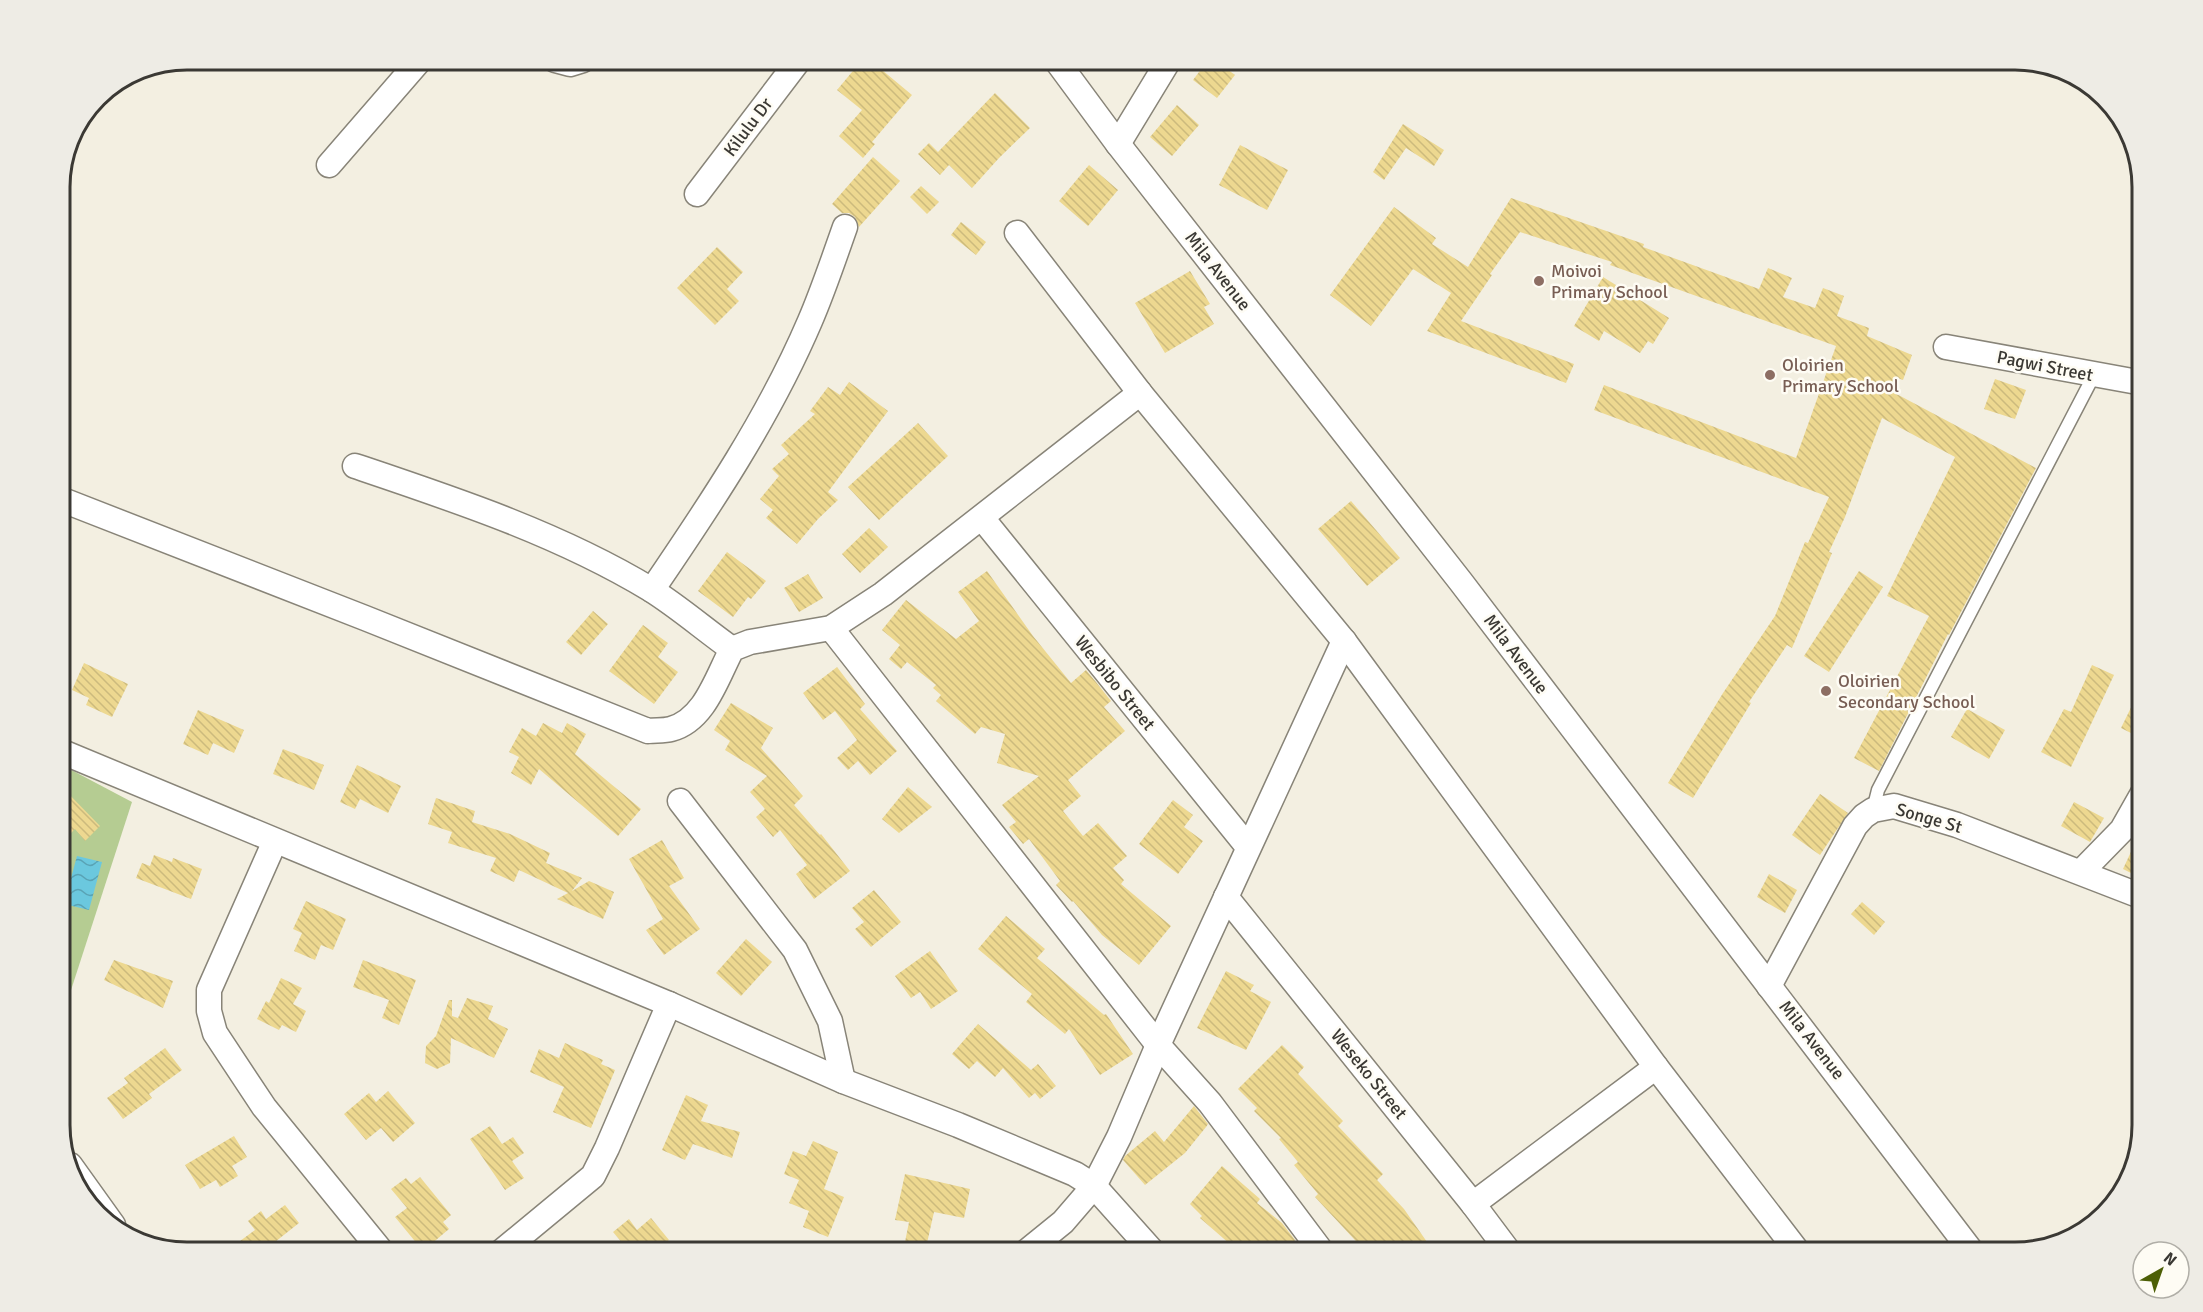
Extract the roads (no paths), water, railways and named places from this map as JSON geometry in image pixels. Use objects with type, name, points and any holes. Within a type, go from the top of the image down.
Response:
[{"type":"street","points":[[1118,144],[1163,70]]},
{"type":"street","points":[[330,165],[411,71]]},
{"type":"street","name":"Kilulu Dr","points":[[697,194],[791,71]]},
{"type":"street","name":"Mila Avenue","points":[[1064,71],[1118,144],[1468,591],[1964,1241]]},
{"type":"street","points":[[652,590],[702,515],[775,392],[810,322],[845,227]]},
{"type":"street","points":[[1017,233],[1140,393],[1344,641],[1656,1067],[1790,1241]]},
{"type":"street","name":"Pagwi Street","points":[[1946,347],[2132,381]]},
{"type":"street","points":[[71,504],[376,622],[648,731],[671,729],[687,722],[701,710],[732,649],[750,642],[831,628],[883,594],[1140,393]]},
{"type":"street","points":[[355,466],[423,488],[578,549],[652,590],[732,649]]},
{"type":"street","name":"Wesbibo Street","points":[[982,518],[1248,847]]},
{"type":"street","points":[[831,628],[1158,1045],[1210,1103],[1314,1241]]},
{"type":"street","points":[[1040,1241],[1063,1222],[1094,1186],[1119,1137],[1158,1045],[1344,641]]},
{"type":"street","points":[[71,756],[669,1004],[843,1081],[958,1125],[1075,1174],[1094,1186],[1143,1241]]},
{"type":"street","points":[[680,801],[795,950],[830,1021],[843,1081]]},
{"type":"street","name":"Songe St","points":[[1769,986],[1855,826],[1873,810],[1893,806],[1957,825],[2132,893]]},
{"type":"street","points":[[2081,872],[2122,830],[2132,812]]},
{"type":"street","points":[[275,842],[209,990],[209,1011],[215,1033],[264,1107],[373,1241]]},
{"type":"street","name":"Weseko Street","points":[[1226,897],[1501,1241]]},
{"type":"street","points":[[514,1241],[593,1176],[669,1004]]},
{"type":"street","points":[[1473,1204],[1656,1067]]},
{"type":"lane","points":[[1873,810],[1878,790],[2094,375]]},
{"type":"water","points":[[77,856],[102,862],[89,910],[71,906],[71,878]]},
{"type":"place","name":"Moivoi Primary School","points":[[1539,281]]},
{"type":"place","name":"Oloirien Primary School","points":[[1770,375]]},
{"type":"place","name":"Oloirien Secondary School","points":[[1826,691]]}]
